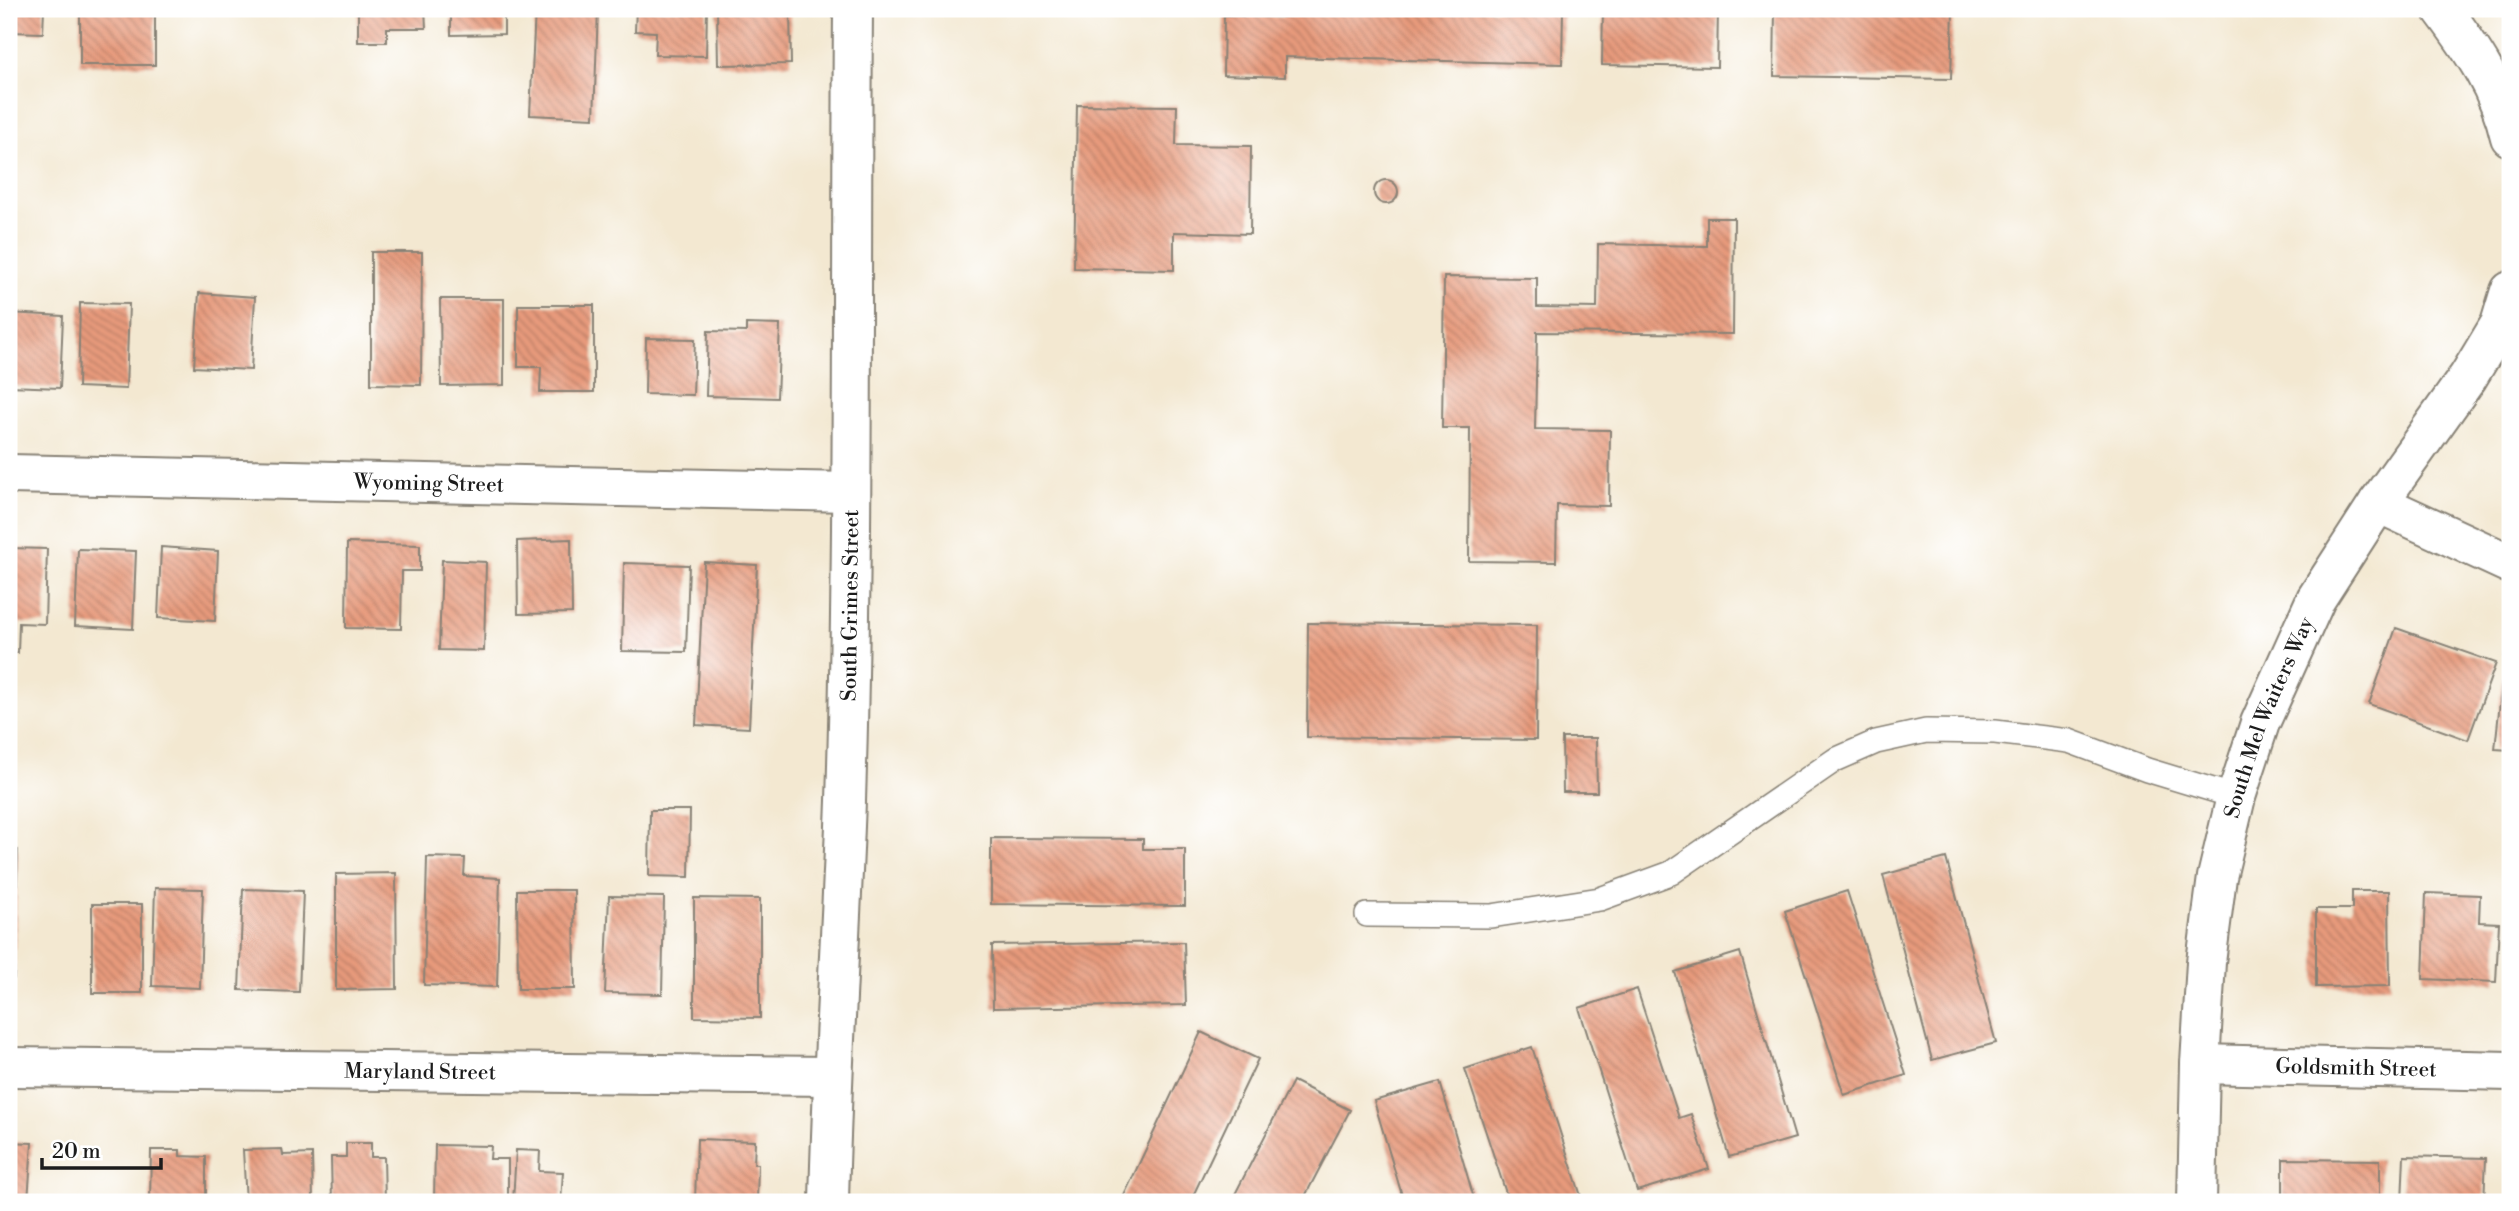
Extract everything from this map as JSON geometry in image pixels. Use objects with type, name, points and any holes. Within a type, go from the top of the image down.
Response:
[{"type":"street","name":"South Grimes Street","points":[[829,1202],[832,1076],[846,800],[853,9]]},
{"type":"street","points":[[2442,9],[2476,53],[2508,119]]},
{"type":"street","name":"South Mel Waiters Way","points":[[2197,1202],[2200,1064],[2206,962],[2217,877],[2236,797],[2260,723],[2316,599],[2378,503],[2468,377],[2500,324],[2510,291]]},
{"type":"street","name":"Wyoming Street","points":[[9,474],[850,492]]},
{"type":"street","points":[[2378,503],[2510,564]]},
{"type":"street","name":"Goldsmith Street","points":[[2200,1064],[2510,1071]]},
{"type":"street","name":"Maryland Street","points":[[9,1067],[832,1076]]},
{"type":"lane","points":[[1367,915],[1491,916],[1600,899],[1671,873],[1835,760],[1875,743],[1926,731],[1996,732],[2069,741],[2147,770],[2236,797]]},
{"type":"building","points":[[9,9],[44,9],[43,33],[9,32]]},
{"type":"building","points":[[80,9],[155,9],[155,65],[80,65]]},
{"type":"building","points":[[358,9],[425,9],[426,28],[387,28],[387,42],[358,42]]},
{"type":"building","points":[[451,9],[504,9],[504,34],[451,35]]},
{"type":"building","points":[[535,9],[598,9],[594,118],[530,115]]},
{"type":"building","points":[[636,9],[707,9],[706,56],[655,55],[656,32],[635,31]]},
{"type":"building","points":[[717,9],[790,9],[791,64],[718,65]]},
{"type":"building","points":[[1284,9],[1563,9],[1562,64],[1285,57],[1285,77],[1223,75],[1224,15],[1283,17]]},
{"type":"building","points":[[1603,9],[1718,9],[1717,67],[1602,65]]},
{"type":"building","points":[[1775,9],[1953,9],[1951,79],[1774,76]]},
{"type":"building","points":[[1077,105],[1177,106],[1176,145],[1251,146],[1250,234],[1174,232],[1174,270],[1074,268]]},
{"type":"building","points":[[1381,180],[1391,180],[1398,187],[1398,197],[1391,204],[1381,204],[1374,197],[1374,187]]},
{"type":"building","points":[[1707,218],[1734,218],[1733,334],[1537,332],[1535,429],[1610,430],[1609,506],[1557,505],[1556,562],[1469,561],[1470,428],[1442,428],[1444,277],[1537,278],[1537,307],[1597,308],[1598,244],[1707,246]]},
{"type":"building","points":[[371,252],[422,252],[421,385],[371,384]]},
{"type":"building","points":[[199,293],[255,297],[251,370],[194,367]]},
{"type":"building","points":[[440,299],[504,299],[504,385],[441,386]]},
{"type":"building","points":[[80,303],[129,304],[126,389],[78,387]]},
{"type":"building","points":[[518,305],[594,305],[594,392],[540,392],[541,367],[518,367]]},
{"type":"building","points":[[9,313],[63,316],[60,388],[9,386]]},
{"type":"building","points":[[746,324],[780,325],[777,398],[706,396],[708,331],[746,332]]},
{"type":"building","points":[[646,338],[695,339],[693,395],[645,394]]},
{"type":"building","points":[[571,539],[572,613],[518,614],[517,541]]},
{"type":"building","points":[[347,543],[420,545],[420,571],[402,571],[401,629],[346,628]]},
{"type":"building","points":[[161,547],[218,551],[215,621],[158,618]]},
{"type":"building","points":[[9,548],[47,549],[45,624],[19,623],[18,653],[9,652]]},
{"type":"building","points":[[78,549],[136,551],[133,629],[75,626]]},
{"type":"building","points":[[442,560],[486,562],[484,651],[439,650]]},
{"type":"building","points":[[704,562],[757,565],[749,728],[696,725]]},
{"type":"building","points":[[624,563],[689,565],[686,652],[622,651]]},
{"type":"building","points":[[1308,623],[1537,625],[1536,740],[1307,737]]},
{"type":"building","points":[[2396,628],[2496,663],[2468,740],[2369,704]]},
{"type":"building","points":[[2505,654],[2510,654],[2510,750],[2495,749]]},
{"type":"building","points":[[1562,738],[1596,738],[1597,792],[1563,792]]},
{"type":"building","points":[[650,810],[690,810],[689,877],[649,876]]},
{"type":"building","points":[[991,838],[1143,839],[1143,849],[1185,849],[1185,906],[991,904]]},
{"type":"building","points":[[9,849],[18,850],[14,978],[9,977]]},
{"type":"building","points":[[427,857],[465,858],[464,876],[500,878],[497,987],[424,985]]},
{"type":"building","points":[[1946,858],[1996,1043],[1932,1060],[1883,875]]},
{"type":"building","points":[[396,873],[397,989],[336,990],[336,874]]},
{"type":"building","points":[[155,888],[203,889],[200,988],[152,986]]},
{"type":"building","points":[[243,889],[303,891],[299,992],[239,990]]},
{"type":"building","points":[[517,890],[574,890],[575,989],[518,989]]},
{"type":"building","points":[[1847,891],[1906,1075],[1844,1095],[1785,911]]},
{"type":"building","points":[[2352,891],[2389,891],[2390,986],[2316,987],[2316,909],[2352,909]]},
{"type":"building","points":[[2426,893],[2480,895],[2479,922],[2499,923],[2496,982],[2423,979]]},
{"type":"building","points":[[609,896],[664,897],[662,994],[605,993]]},
{"type":"building","points":[[694,898],[760,899],[760,1018],[694,1017]]},
{"type":"building","points":[[92,904],[142,904],[142,993],[92,993]]},
{"type":"building","points":[[1184,942],[1186,1005],[993,1008],[992,945]]},
{"type":"building","points":[[1740,952],[1795,1138],[1729,1157],[1675,972]]},
{"type":"building","points":[[1637,989],[1679,1118],[1691,1114],[1709,1169],[1637,1191],[1579,1008]]},
{"type":"building","points":[[1201,1032],[1258,1059],[1190,1202],[1121,1202]]},
{"type":"building","points":[[1532,1047],[1583,1202],[1509,1202],[1465,1069]]},
{"type":"building","points":[[1293,1081],[1350,1110],[1302,1202],[1231,1202]]},
{"type":"building","points":[[1440,1082],[1475,1202],[1404,1202],[1374,1101]]},
{"type":"building","points":[[697,1139],[755,1141],[754,1164],[758,1164],[757,1202],[695,1202]]},
{"type":"building","points":[[9,1142],[32,1143],[28,1201],[9,1202]]},
{"type":"building","points":[[346,1143],[371,1143],[371,1157],[384,1157],[385,1202],[332,1202],[331,1157],[346,1157]]},
{"type":"building","points":[[435,1145],[491,1146],[490,1159],[508,1159],[508,1202],[434,1202]]},
{"type":"building","points":[[282,1149],[283,1155],[312,1154],[313,1202],[246,1202],[243,1150]]},
{"type":"building","points":[[151,1150],[180,1150],[180,1156],[206,1157],[206,1202],[150,1202]]},
{"type":"building","points":[[516,1150],[540,1151],[539,1171],[563,1172],[561,1202],[513,1202]]},
{"type":"building","points":[[2404,1156],[2486,1158],[2484,1202],[2402,1202]]},
{"type":"building","points":[[2283,1159],[2380,1160],[2380,1202],[2283,1202]]}]
